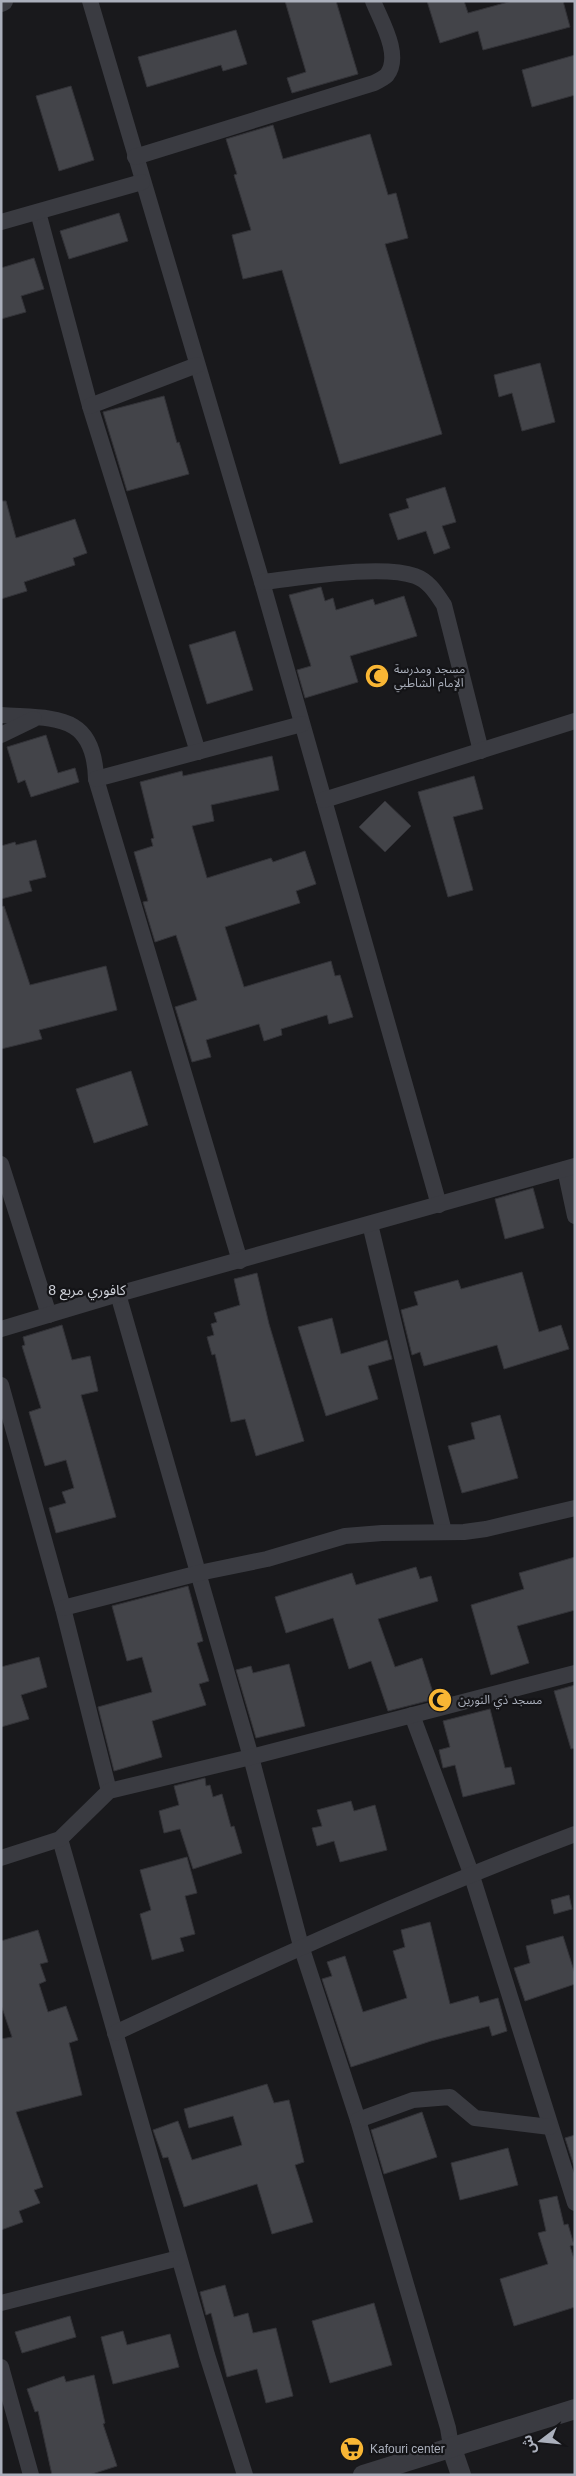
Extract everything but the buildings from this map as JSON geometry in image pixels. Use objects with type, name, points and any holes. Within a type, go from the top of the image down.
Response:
[{"type":"street","points":[[90,1],[142,182],[262,582],[438,1205]]},
{"type":"street","points":[[135,157],[374,83],[387,76],[392,64],[393,52],[373,1]]},
{"type":"street","points":[[1,222],[142,182]]},
{"type":"street","points":[[38,212],[90,406],[198,752]]},
{"type":"street","points":[[90,406],[197,365]]},
{"type":"street","points":[[262,582],[355,573],[397,572],[416,576],[430,585],[444,605],[481,751]]},
{"type":"street","points":[[1,715],[55,718],[69,722],[89,743],[96,758],[96,779],[240,1261]]},
{"type":"street","points":[[1,735],[36,718]]},
{"type":"street","points":[[324,800],[575,721]]},
{"type":"street","points":[[96,779],[302,724]]},
{"type":"street","points":[[1,1164],[50,1315]]},
{"type":"street","points":[[1,1329],[118,1294],[570,1168],[575,1216]]},
{"type":"street","points":[[370,1224],[444,1532]]},
{"type":"street","points":[[118,1294],[251,1757],[301,1946],[358,2120],[448,2428],[451,2446],[461,2475]]},
{"type":"street","points":[[1,1385],[63,1608],[109,1792]]},
{"type":"street","points":[[63,1608],[198,1573],[267,1559],[345,1536],[486,1529],[575,1508]]},
{"type":"street","points":[[1,1858],[60,1839],[109,1792],[575,1673]]},
{"type":"street","points":[[412,1715],[471,1873],[575,2203]]},
{"type":"street","points":[[115,2033],[301,1946],[471,1873],[575,1834]]},
{"type":"street","points":[[60,1839],[179,2258],[245,2475]]},
{"type":"street","points":[[358,2120],[413,2100],[450,2097],[475,2118],[550,2127]]},
{"type":"street","points":[[1,2303],[179,2258]]},
{"type":"street","points":[[1,2367],[31,2475]]},
{"type":"street","points":[[363,2475],[451,2446],[575,2409]]},
{"type":"place","name":"مسجد ومدرسة الإمام الشاطبي","points":[[377,676]]},
{"type":"place","name":"مسجد ذي النورين","points":[[440,1700]]},
{"type":"place","name":"Kafouri center","points":[[352,2449]]},
{"type":"district","name":"كافوري مربع 8","points":[[87,1290]]}]
